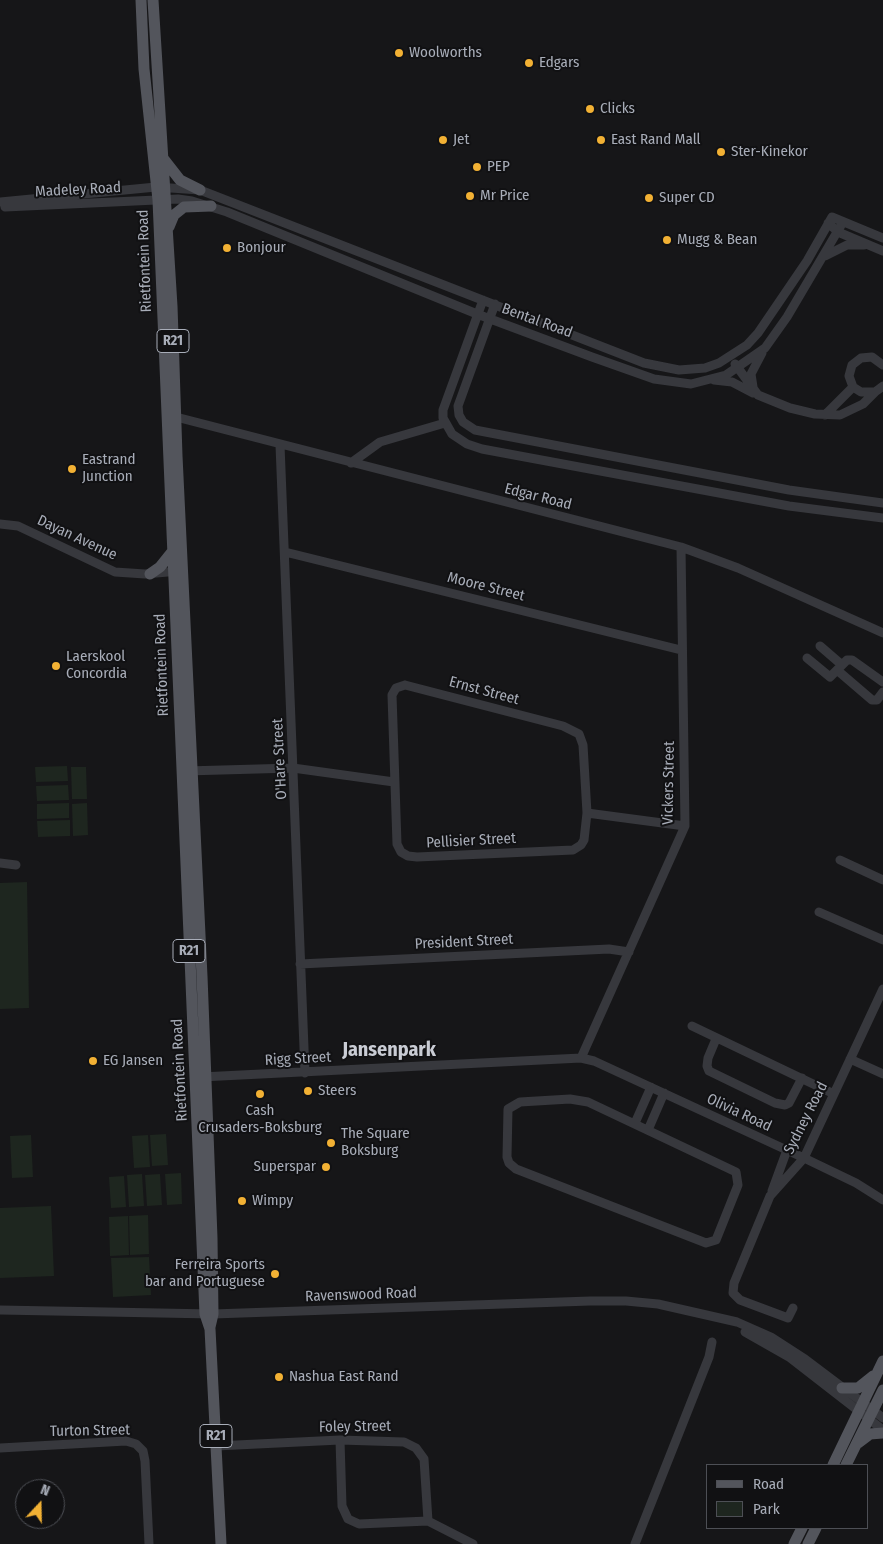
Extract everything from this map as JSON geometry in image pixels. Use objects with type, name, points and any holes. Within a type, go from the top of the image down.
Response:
[{"type":"main road","name":"Rietfontein Road","points":[[141,0],[144,69],[161,186]]},
{"type":"main road","name":"Rietfontein Road","points":[[153,0],[161,156],[172,552],[178,571]]},
{"type":"main road","points":[[161,156],[180,180],[200,190]]},
{"type":"main road","name":"Rietfontein Road","points":[[162,200],[168,229],[176,417],[178,571],[187,771],[190,977],[201,1077]]},
{"type":"main road","points":[[168,229],[179,210],[191,206],[211,206]]},
{"type":"main road","points":[[150,574],[172,552]]},
{"type":"main road","name":"Rietfontein Road","points":[[187,771],[202,976],[201,1077],[209,1314],[221,1544]]},
{"type":"main road","points":[[190,977],[202,976]]},
{"type":"main road","points":[[842,1388],[858,1388],[881,1366]]},
{"type":"main road","points":[[833,1464],[881,1366]]},
{"type":"main road","points":[[846,1464],[883,1390]]},
{"type":"main road","points":[[856,1444],[870,1434],[883,1431]]},
{"type":"main road","points":[[794,1544],[802,1529]]},
{"type":"main road","points":[[808,1544],[816,1529]]},
{"type":"street","name":"Bental Road","points":[[161,186],[200,190],[659,367],[693,370],[719,363],[731,357],[758,333],[807,261],[830,220]]},
{"type":"street","name":"Madeley Road","points":[[0,202],[161,186]]},
{"type":"street","name":"Bental Road","points":[[162,200],[192,201],[211,206],[490,319],[654,379],[691,384],[712,380],[738,368],[765,348],[787,317],[843,222]]},
{"type":"street","name":"Madeley Road","points":[[0,207],[162,200]]},
{"type":"street","points":[[830,220],[843,222],[883,238]]},
{"type":"street","points":[[830,220],[838,232],[883,251]]},
{"type":"street","points":[[820,260],[831,252],[847,245],[870,246]]},
{"type":"street","points":[[483,300],[443,410],[445,423],[458,439],[482,449],[789,506],[883,518]]},
{"type":"street","points":[[495,304],[458,406],[459,415],[463,422],[475,430],[770,487],[883,503]]},
{"type":"street","points":[[757,394],[751,374],[765,348]]},
{"type":"street","points":[[731,357],[757,394]]},
{"type":"street","points":[[876,392],[866,394],[854,387],[850,370],[856,361],[872,357],[883,365]]},
{"type":"street","points":[[712,380],[732,382],[790,408],[833,416],[863,404],[883,386]]},
{"type":"street","points":[[826,415],[854,387]]},
{"type":"street","name":"Edgar Road","points":[[176,417],[681,547],[738,568],[883,632]]},
{"type":"street","points":[[351,463],[380,442],[445,423]]},
{"type":"street","name":"O'Hare Street","points":[[280,445],[304,1073]]},
{"type":"street","name":"Dayan Avenue","points":[[0,524],[18,526],[115,572],[150,574],[178,571]]},
{"type":"street","name":"Vickers Street","points":[[581,1058],[685,826],[681,547]]},
{"type":"street","name":"Moore Street","points":[[285,552],[681,650]]},
{"type":"street","points":[[820,646],[870,698],[877,700],[883,694]]},
{"type":"street","points":[[807,658],[828,676],[831,676],[847,660],[852,660],[883,682]]},
{"type":"street","name":"Ernst Street","points":[[394,782],[392,695],[396,688],[405,685],[573,729],[582,738],[587,813]]},
{"type":"street","points":[[187,771],[293,768],[394,782]]},
{"type":"street","name":"Pellisier Street","points":[[394,782],[397,844],[404,854],[413,857],[573,850],[579,847],[584,840],[587,813]]},
{"type":"street","points":[[587,813],[685,826]]},
{"type":"street","points":[[840,860],[883,880]]},
{"type":"street","points":[[0,863],[16,865]]},
{"type":"street","points":[[819,912],[883,940]]},
{"type":"street","name":"President Street","points":[[300,964],[609,949],[629,952]]},
{"type":"street","name":"Sydney Road","points":[[794,1308],[788,1318],[740,1300],[733,1293],[734,1282],[770,1196],[804,1158],[883,989]]},
{"type":"street","points":[[692,1026],[834,1094]]},
{"type":"street","points":[[716,1039],[706,1066],[709,1071],[758,1095],[784,1105],[792,1098],[802,1078]]},
{"type":"street","name":"Rigg Street","points":[[201,1077],[581,1058]]},
{"type":"street","name":"Olivia Road","points":[[581,1058],[594,1061],[787,1150],[856,1183],[883,1200]]},
{"type":"street","points":[[850,1059],[883,1074]]},
{"type":"street","points":[[635,1123],[651,1087]]},
{"type":"street","points":[[648,1130],[664,1093]]},
{"type":"street","points":[[580,1099],[635,1123],[736,1172],[738,1185],[716,1240],[706,1243],[516,1169],[509,1163],[507,1157],[506,1114],[513,1104],[520,1102],[580,1099]]},
{"type":"street","points":[[770,1196],[787,1150]]},
{"type":"street","name":"Ravenswood Road","points":[[0,1310],[209,1314],[626,1301],[658,1304],[737,1322],[778,1341],[842,1388],[861,1408]]},
{"type":"street","name":"Ravenswood Road","points":[[721,1318],[789,1356],[871,1415],[883,1431]]},
{"type":"street","points":[[635,1544],[708,1357],[712,1342]]},
{"type":"street","name":"Ravenswood Road","points":[[871,1415],[883,1418]]},
{"type":"street","points":[[340,1440],[342,1506],[348,1518],[359,1524],[428,1521],[473,1544]]},
{"type":"street","name":"Foley Street","points":[[216,1446],[340,1440],[398,1440],[416,1448],[424,1460],[428,1521]]},
{"type":"street","name":"Turton Street","points":[[0,1448],[126,1442],[136,1444],[144,1451],[149,1544]]},
{"type":"green space","points":[[67,766],[68,781],[36,782],[35,767]]},
{"type":"green space","points":[[71,767],[86,767],[87,799],[72,799]]},
{"type":"green space","points":[[68,785],[69,800],[37,801],[36,786]]},
{"type":"green space","points":[[69,803],[69,818],[37,819],[37,804]]},
{"type":"green space","points":[[87,803],[88,835],[73,836],[72,804]]},
{"type":"green space","points":[[70,820],[70,836],[38,837],[37,821]]},
{"type":"green space","points":[[27,882],[29,1008],[0,1009],[0,883]]},
{"type":"green space","points":[[166,1134],[168,1165],[152,1166],[150,1135]]},
{"type":"green space","points":[[31,1135],[33,1177],[12,1178],[10,1136]]},
{"type":"green space","points":[[148,1135],[150,1167],[134,1168],[132,1136]]},
{"type":"green space","points":[[181,1173],[182,1204],[167,1205],[165,1174]]},
{"type":"green space","points":[[142,1174],[144,1206],[129,1207],[127,1175]]},
{"type":"green space","points":[[160,1174],[162,1205],[147,1206],[145,1175]]},
{"type":"green space","points":[[124,1176],[126,1207],[111,1208],[109,1177]]},
{"type":"green space","points":[[51,1206],[54,1276],[0,1278],[0,1208]]},
{"type":"green space","points":[[148,1215],[149,1254],[130,1255],[129,1216]]},
{"type":"green space","points":[[128,1216],[129,1255],[110,1256],[109,1217]]},
{"type":"green space","points":[[149,1257],[151,1295],[113,1297],[111,1258]]},
{"type":"place","name":"Woolworths","points":[[399,53]]},
{"type":"place","name":"Edgars","points":[[529,63]]},
{"type":"place","name":"Clicks","points":[[590,109]]},
{"type":"place","name":"Jet","points":[[443,140]]},
{"type":"place","name":"East Rand Mall","points":[[601,140]]},
{"type":"place","name":"Ster-Kinekor","points":[[721,152]]},
{"type":"place","name":"PEP","points":[[477,167]]},
{"type":"place","name":"Mr Price","points":[[470,196]]},
{"type":"place","name":"Super CD","points":[[649,198]]},
{"type":"place","name":"Mugg & Bean","points":[[667,240]]},
{"type":"place","name":"Bonjour","points":[[227,248]]},
{"type":"place","name":"Eastrand Junction","points":[[72,469]]},
{"type":"place","name":"Laerskool Concordia","points":[[56,666]]},
{"type":"place","name":"EG Jansen","points":[[93,1061]]},
{"type":"place","name":"Steers","points":[[308,1091]]},
{"type":"place","name":"Cash Crusaders-Boksburg","points":[[260,1094]]},
{"type":"place","name":"The Square Boksburg","points":[[331,1143]]},
{"type":"place","name":"Superspar","points":[[326,1167]]},
{"type":"place","name":"Wimpy","points":[[242,1201]]},
{"type":"place","name":"Ferreira Sports bar and Portuguese","points":[[275,1274]]},
{"type":"place","name":"Nashua East Rand","points":[[279,1377]]},
{"type":"district","name":"Jansenpark","points":[[389,1050]]}]
